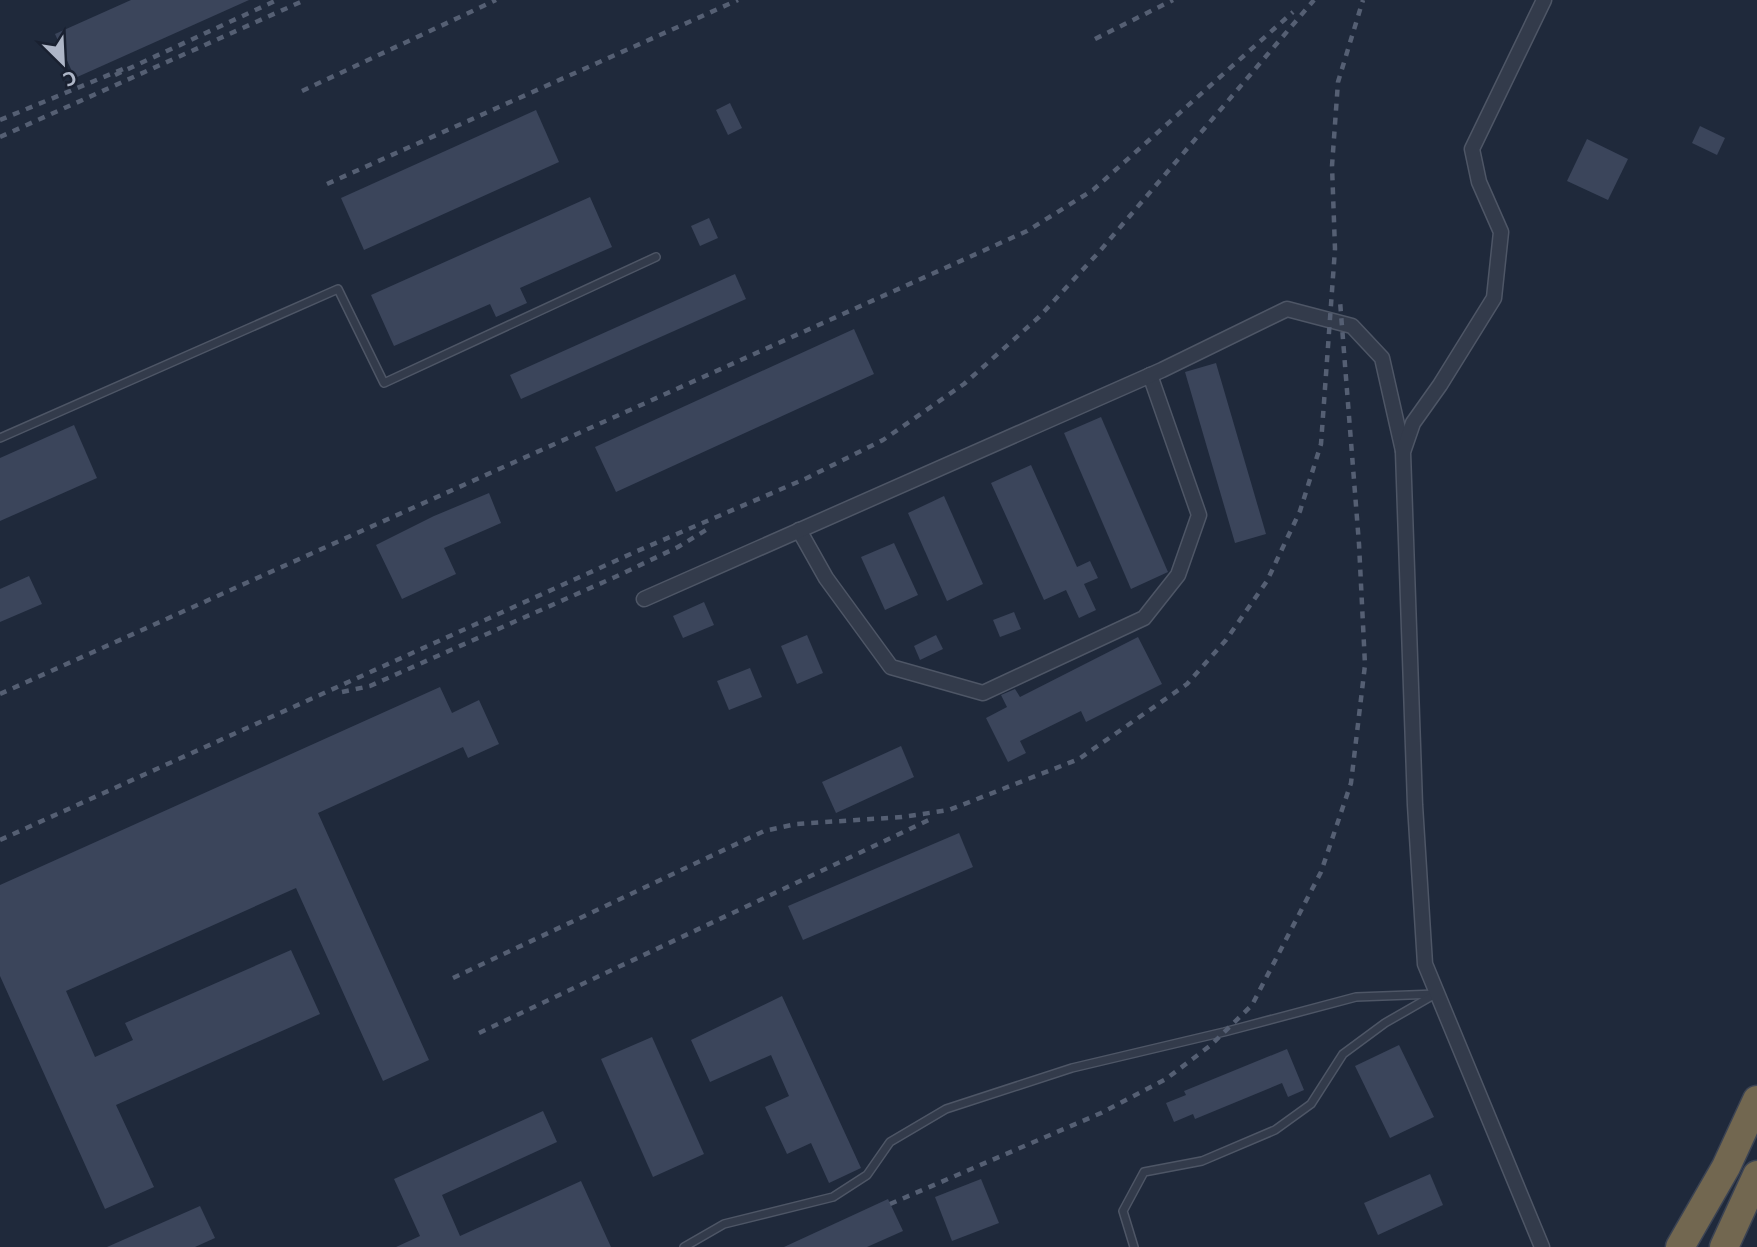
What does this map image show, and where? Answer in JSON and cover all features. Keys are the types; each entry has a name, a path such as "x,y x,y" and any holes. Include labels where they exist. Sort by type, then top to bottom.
{"highway":[{"path":"1680,1247 1726,1167 1757,1100"},
{"path":"1724,1247 1757,1175"}],"street":[{"path":"1403,452 1413,423 1440,386 1494,298 1501,232 1479,182 1472,149 1544,0"},
{"path":"644,599 1150,375 1287,309 1352,327 1382,358 1403,452 1415,805 1425,964 1542,1247"},
{"path":"799,530 826,578 891,667 984,694 1144,618 1178,575 1199,515 1150,375"}],"lane":[{"path":"0,438 338,289 384,383 656,257"},
{"path":"684,1247 724,1224 833,1196 867,1175 890,1142 946,1109 1072,1068 1356,997 1436,994"},
{"path":"1134,1247 1123,1211 1144,1171 1202,1161 1275,1130 1311,1104 1343,1054 1385,1023 1436,994"}],"building":[{"path":"131,0 249,0 75,78 55,34"},
{"path":"730,103 742,128 728,135 716,110"},
{"path":"536,110 559,162 364,250 341,198"},
{"path":"1700,126 1725,138 1717,155 1692,143"},
{"path":"1587,139 1628,159 1608,200 1567,181"},
{"path":"590,197 612,247 520,288 527,303 496,317 490,304 394,346 371,295"},
{"path":"709,218 718,238 700,246 691,226"},
{"path":"735,274 746,299 521,399 510,375"},
{"path":"854,329 874,374 616,492 595,447"},
{"path":"1216,363 1266,534 1235,543 1185,372"},
{"path":"1101,417 1168,572 1131,589 1064,433"},
{"path":"74,425 97,478 0,521 0,458"},
{"path":"1031,465 1077,567 1090,561 1098,578 1084,584 1096,610 1079,618 1066,590 1044,600 991,483"},
{"path":"489,493 501,523 444,548 456,574 402,599 376,545"},
{"path":"944,496 983,584 947,601 908,513"},
{"path":"894,543 918,595 885,610 861,557"},
{"path":"29,576 42,604 0,622 0,589"},
{"path":"704,602 714,625 683,638 673,616"},
{"path":"1014,612 1021,629 1000,637 993,620"},
{"path":"807,635 823,673 797,684 781,646"},
{"path":"936,635 943,649 920,660 914,646"},
{"path":"1138,637 1162,684 1086,722 1081,711 1020,741 1026,753 1008,762 986,718 1007,707 1001,695 1015,689 1020,697"},
{"path":"750,668 762,697 729,710 717,681"},
{"path":"440,687 452,713 479,700 499,744 468,758 463,747 318,813 429,1060 383,1081 296,888 66,991 95,1057 133,1040 125,1023 291,950 320,1014 116,1105 154,1187 105,1209 0,976 0,885"},
{"path":"901,746 914,777 836,813 822,782"},
{"path":"959,833 973,867 803,940 788,906"},
{"path":"782,996 861,1168 829,1183 811,1143 787,1154 765,1107 789,1096 771,1055 710,1082 691,1040"},
{"path":"652,1037 704,1154 653,1177 601,1059"},
{"path":"1399,1045 1434,1117 1390,1138 1355,1066"},
{"path":"1287,1049 1304,1090 1288,1097 1282,1083 1195,1119 1193,1114 1174,1122 1166,1103 1186,1095 1184,1091"},
{"path":"543,1111 557,1142 442,1195 460,1236 581,1181 611,1247 396,1247 420,1236 394,1179"},
{"path":"1430,1174 1443,1205 1378,1235 1364,1203"},
{"path":"981,1179 999,1223 952,1241 935,1197"},
{"path":"888,1199 903,1231 867,1247 784,1247"},
{"path":"200,1206 215,1238 195,1247 107,1247"}],"railway":[{"path":"115,75 277,0"},
{"path":"0,137 305,0"},
{"path":"302,91 496,0"},
{"path":"327,184 738,0"},
{"path":"1095,39 1173,0"},
{"path":"0,840 635,552 807,478 883,440 964,384 1039,317 1099,252 1314,0"},
{"path":"453,978 764,831 796,824 902,817 949,810 1079,759 1187,684 1226,640 1267,581 1300,511 1321,444 1335,249 1332,166 1338,82 1363,0"},
{"path":"0,694 1027,231 1093,190 1293,12"},
{"path":"0,120 123,69"},
{"path":"890,1204 1101,1113 1166,1079 1211,1045 1252,1005 1321,872 1351,783 1365,665 1359,544 1340,301"},
{"path":"342,692 370,686 615,577 678,547 706,530"},
{"path":"479,1033 933,818"}]}
